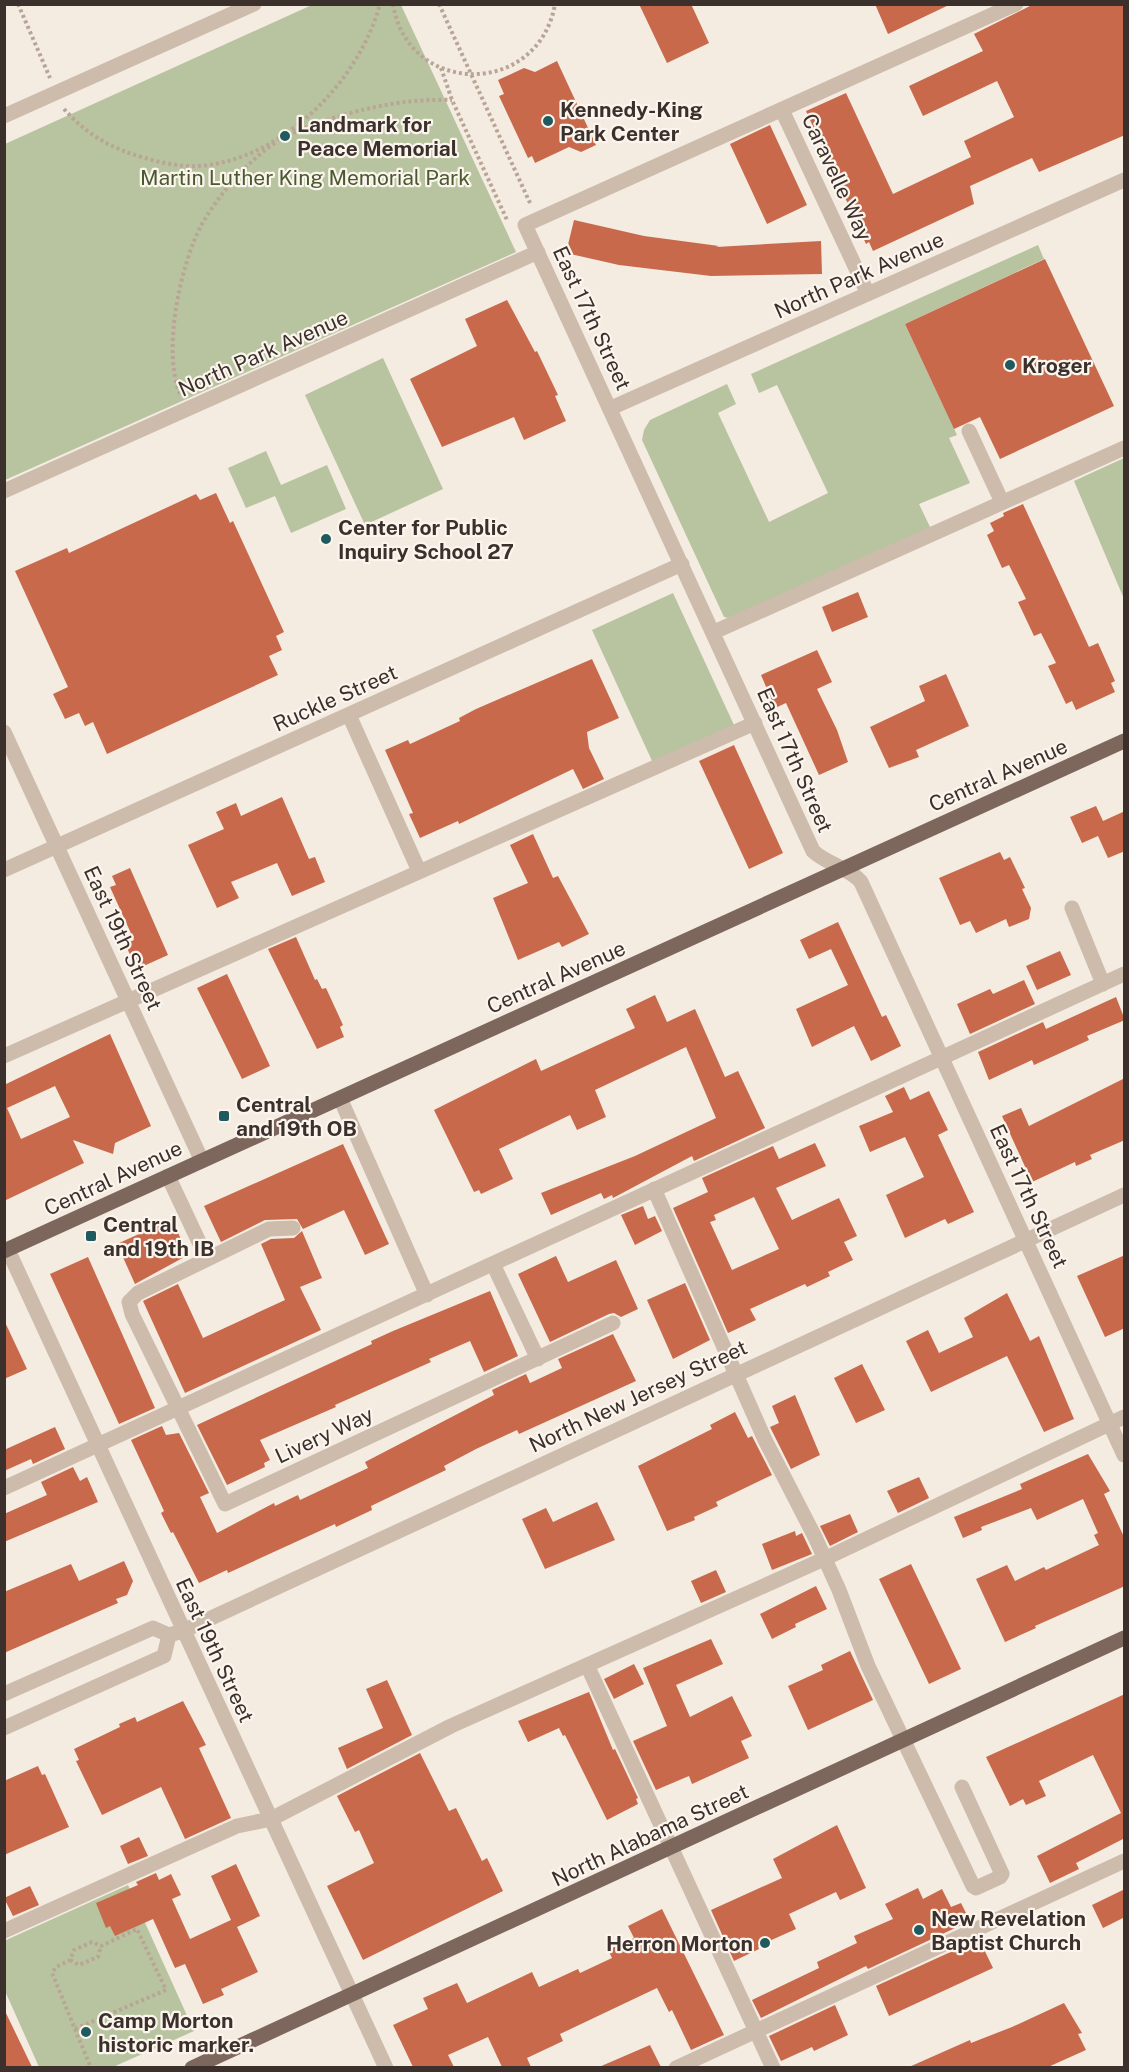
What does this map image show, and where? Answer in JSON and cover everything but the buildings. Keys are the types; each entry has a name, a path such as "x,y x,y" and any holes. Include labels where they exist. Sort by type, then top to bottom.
{"main road":[{"name":"Central Avenue","path":"6,1251 1125,741"},
{"name":"North Alabama Street","path":"192,2067 1125,1638"}],"street":[{"path":"4,117 254,4"},
{"path":"525,225 1016,4"},
{"name":"Caravelle Way","path":"782,110 868,294"},
{"name":"North Park Avenue","path":"611,408 1125,180"},
{"name":"East 17th Street","path":"525,225 813,851 861,882 1026,1240 1117,1420 1125,1455"},
{"name":"North Park Avenue","path":"4,491 538,252"},
{"path":"969,431 1002,502"},
{"path":"714,632 1125,448"},
{"name":"Ruckle Street","path":"4,870 682,564"},
{"path":"350,715 419,871"},
{"path":"4,1056 128,999 755,723"},
{"name":"East 19th Street","path":"4,732 202,1161"},
{"path":"1072,908 1103,984"},
{"path":"4,1488 1125,974"},
{"path":"340,1098 427,1295"},
{"path":"168,1176 207,1259"},
{"path":"654,1189 765,1440 824,1558 868,1666 976,1888 1002,1874 962,1787"},
{"name":"North New Jersey Street","path":"4,1694 153,1628 176,1633 1125,1195"},
{"path":"180,1407 132,1314 129,1302 138,1293 269,1229 293,1228"},
{"name":"East 19th Street","path":"6,1251 97,1444 176,1633 271,1819 386,2067"},
{"path":"493,1264 538,1359"},
{"name":"Livery Way","path":"180,1407 225,1504 613,1323"},
{"path":"4,1930 237,1826 271,1819 452,1726 824,1558 1117,1420"},
{"path":"4,1728 164,1656 176,1633"},
{"path":"587,1665 773,2067"},
{"path":"676,2067 1125,1862"}],"path":[{"path":"18,4 63,108 79,126 98,140 134,155 166,164 199,166 223,161 285,136 372,107 425,99 452,100"},
{"path":"187,410 174,380 173,333 185,270 202,225 231,184 262,151 310,117 346,74 366,42 380,4"},
{"path":"393,4 402,34 414,50 441,68 471,75 503,70 530,53 544,37 553,18 555,4"},
{"path":"439,4 533,209 525,225 507,220 452,100 441,68"},
{"path":"75,2029 166,1990 137,1929 101,1946 92,1942 74,1950 70,1960 56,1967 52,1973 90,2067"},
{"path":"70,1960 79,1965 98,1957 101,1946"}],"green space":[{"name":"Martin Luther King Memorial Park","path":"314,4 401,5 516,252 5,480 5,144"},
{"path":"1038,245 1044,259 905,324 957,435 949,438 970,483 919,504 931,529 733,619 724,617 642,440 644,430 650,420 727,384 736,404 718,413 769,522 828,493 777,385 759,393 751,374"},
{"path":"383,358 443,489 365,525 305,395"},
{"path":"266,451 281,485 327,465 346,509 291,533 275,496 246,508 228,468"},
{"path":"1124,458 1124,599 1074,481"},
{"path":"673,593 734,725 653,763 592,630"},
{"path":"128,1885 194,2031 113,2067 39,2067 5,1991 4,1941"}],"place":[{"name":"Kennedy-King Park Center","path":"548,121"},
{"name":"Landmark for Peace Memorial","path":"285,136"},
{"name":"Kroger","path":"1010,365"},
{"name":"Center for Public Inquiry School 27","path":"326,539"},
{"name":"Central and 19th OB","path":"224,1116"},
{"name":"Central and 19th IB","path":"91,1236"},
{"name":"New Revelation Baptist Church","path":"919,1930"},
{"name":"Herron Morton","path":"765,1943"},
{"name":"Camp Morton historic marker.","path":"86,2032"}]}
